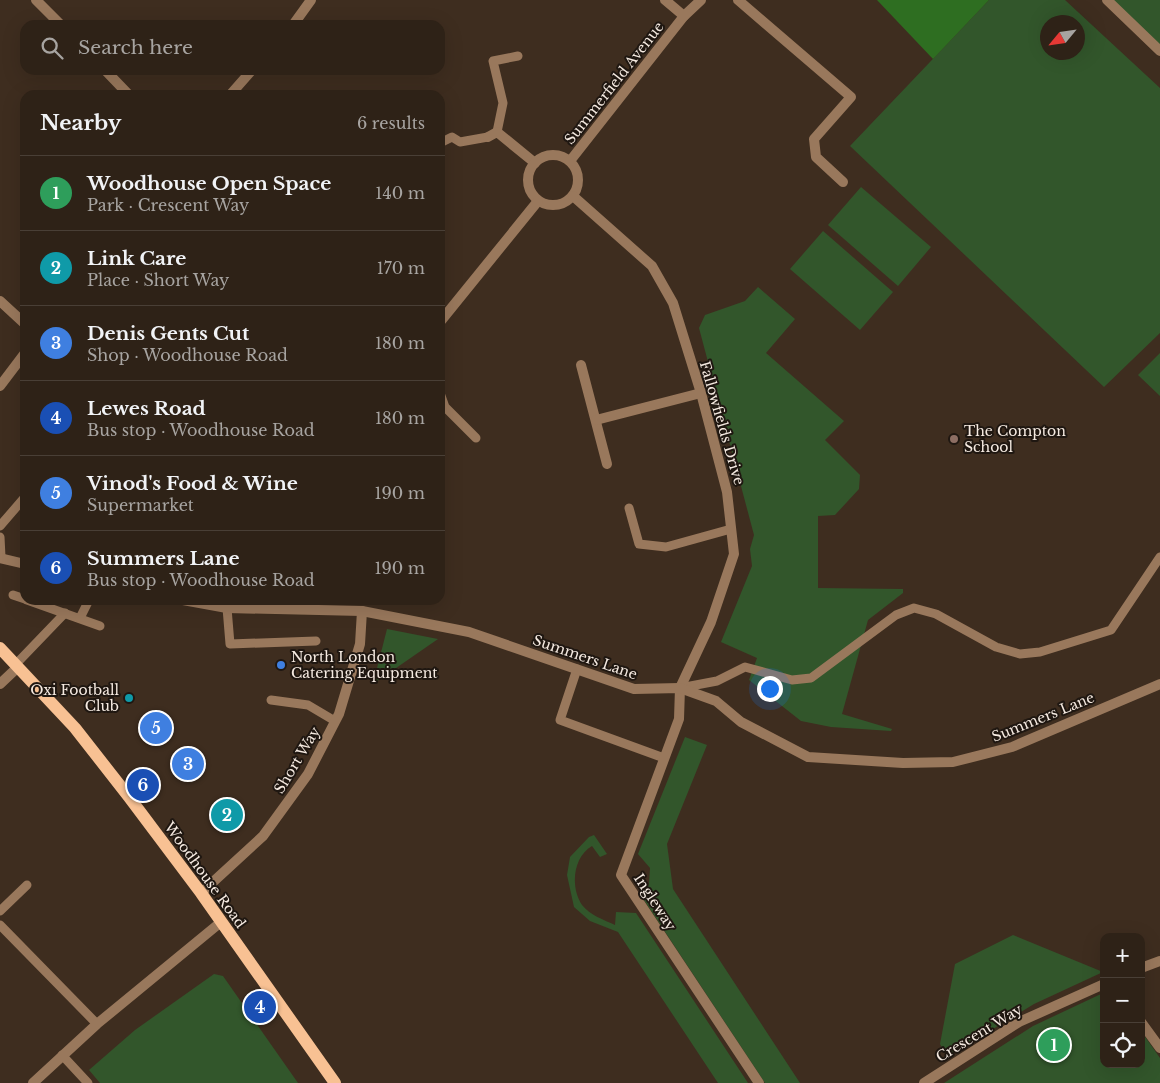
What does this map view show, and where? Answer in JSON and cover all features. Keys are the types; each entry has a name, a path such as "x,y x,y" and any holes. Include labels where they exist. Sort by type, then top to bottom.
{"main road":[{"name":"Woodhouse Road","path":"0,648 75,728 129,797 221,922 335,1083"}],"street":[{"path":"36,0 55,20"},
{"path":"297,20 311,0"},
{"path":"665,0 684,16"},
{"name":"Summerfield Avenue","path":"570,161 684,16 701,0"},
{"path":"738,0 851,97 814,139 816,157 844,182"},
{"path":"1107,0 1160,51"},
{"path":"110,75 124,90"},
{"path":"234,90 248,75"},
{"path":"492,134 535,163 529,173 528,185 538,200 544,204 557,205 563,204 574,196"},
{"name":"Summerfield Avenue","path":"535,163 540,158 552,155 559,155 570,161 578,174 577,189 574,196"},
{"name":"Fallowfields Drive","path":"574,196 652,266 673,303 728,492 734,554 711,622 680,688"},
{"path":"445,316 538,200"},
{"path":"0,301 20,319"},
{"path":"0,386 20,360"},
{"path":"581,365 607,464"},
{"path":"596,420 700,393"},
{"path":"1,558 20,563"},
{"name":"Summers Lane","path":"210,605 227,608 256,605"},
{"name":"Summers Lane","path":"279,605 362,611 469,632 634,689 680,688 716,701 741,722 808,757 903,763 953,762 1012,747 1160,684"},
{"name":"Short Way","path":"200,893 263,836 308,774 335,721 360,644 362,611"},
{"path":"0,684 17,665"},
{"name":"Ingleway","path":"680,688 679,719 621,875 758,1083"},
{"path":"33,1083 97,1024 221,922"},
{"path":"1145,967 1160,961"},
{"name":"Crescent Way","path":"924,1083 1019,1022 1100,986"},
{"path":"1142,1023 1160,1048"}],"lane":[{"path":"445,141 452,138 460,142 492,134 503,103 493,61 518,56"},
{"path":"445,407 476,438"},
{"path":"0,526 20,503"},
{"path":"630,508 639,544 666,547 731,528"},
{"path":"0,537 1,558"},
{"path":"680,688 717,681 745,668 792,680 811,678 896,615 914,608 936,614 996,647 1020,654 1040,652 1111,630 1160,557"},
{"path":"13,595 20,597"},
{"path":"42,605 100,626"},
{"path":"80,618 86,605"},
{"path":"227,608 230,644 316,640"},
{"path":"17,665 65,613"},
{"path":"577,669 560,720 664,758"},
{"path":"271,700 308,706 335,721"},
{"path":"0,912 27,885"},
{"path":"0,925 97,1024"},
{"path":"62,1055 88,1083"}],"green space":[{"path":"877,0 989,0 933,59"},
{"path":"989,0 1065,0 1081,15 1040,15 1040,60 1085,60 1085,19 1160,88 1160,333 1104,387 850,146"},
{"path":"1108,0 1160,0 1160,50"},
{"path":"861,187 931,247 898,286 828,225"},
{"path":"823,231 893,292 860,330 790,269"},
{"path":"758,287 795,319 766,353 844,421 825,440 860,475 859,489 835,515 818,516 818,588 903,589 903,593 868,620 842,714 892,729 891,731 831,727 801,721 749,680 757,658 721,642 752,566 750,549 754,535 699,328 705,315 745,301"},
{"path":"1160,353 1160,396 1138,375"},
{"path":"387,629 438,639 373,684"},
{"path":"685,737 707,745 667,844 673,889 800,1083 765,1083 644,900 649,883 650,868 638,854"},
{"path":"594,835 607,854 600,857 592,846 581,857 577,865 575,873 576,890 582,905 593,914 615,925 616,912 636,913 748,1083 718,1083 618,932 590,921 574,907 567,875 570,857 589,837"},
{"path":"1013,935 1100,971 1100,973 1034,1004 947,1057 940,1044 955,964"},
{"path":"214,974 223,976 298,1083 100,1083 89,1070 135,1030"},
{"path":"1100,994 1100,1068 1145,1068 1145,1037 1160,1058 1160,1083 944,1083 1033,1026"}],"place":[{"name":"The Compton School","path":"954,439"},
{"name":"North London Catering Equipment","path":"281,665"},
{"name":"Oxi Football Club","path":"129,698"},
{"name":"Vinod's Food & Wine","path":"156,728"},
{"name":"Denis Gents Cut","path":"188,764"},
{"name":"Summers Lane","path":"143,785"},
{"name":"Link Care","path":"227,815"},
{"name":"Lewes Road","path":"260,1007"},
{"name":"Woodhouse Open Space","path":"1054,1045"}]}
